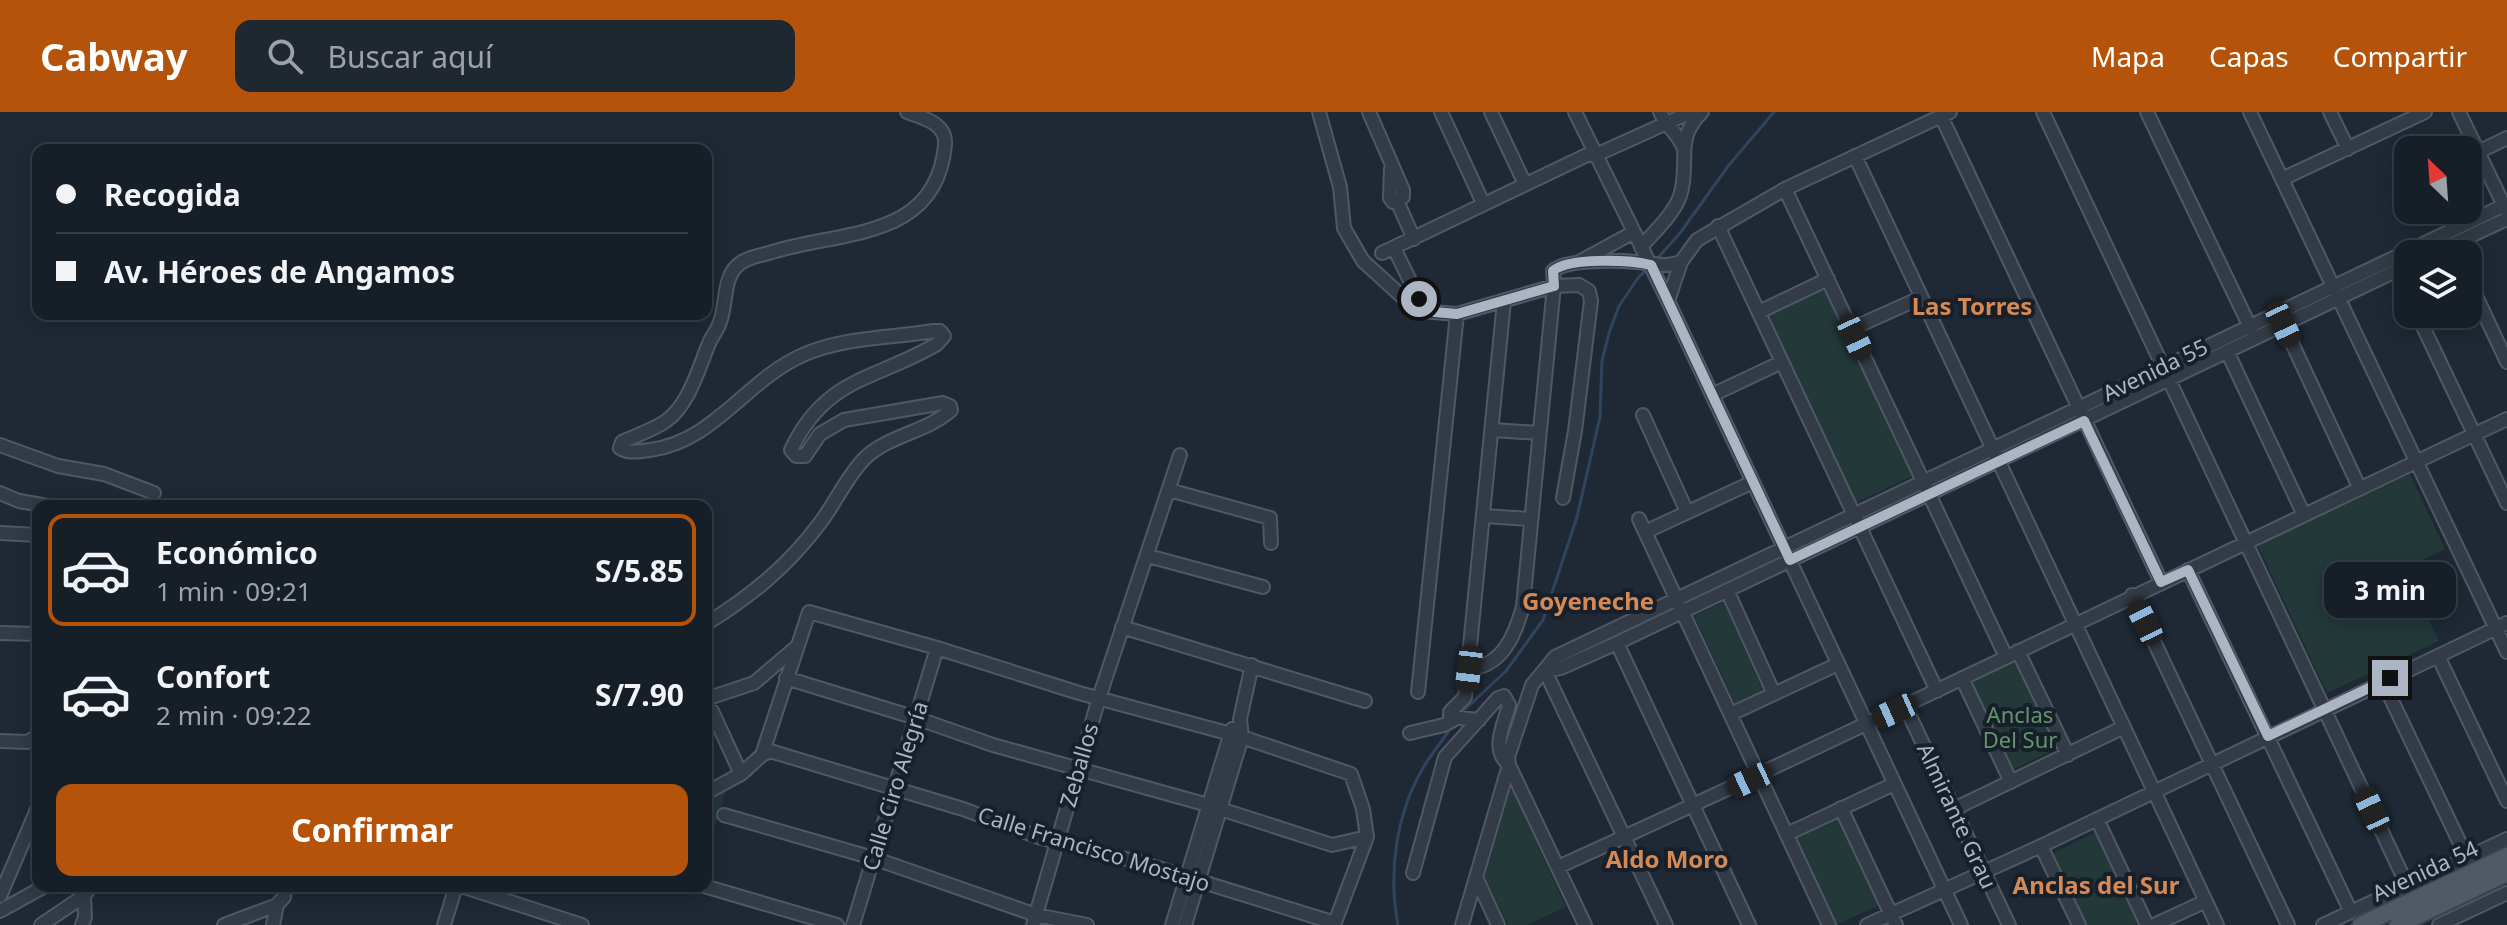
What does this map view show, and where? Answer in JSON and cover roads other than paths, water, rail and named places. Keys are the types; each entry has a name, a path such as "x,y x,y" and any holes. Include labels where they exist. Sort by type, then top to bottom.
{"main road":[{"name":"Avenida 54","path":"2356,918 2507,856"},
{"name":"Avenida 54","path":"2398,925 2507,873"}],"street":[{"path":"712,620 766,584 792,558 822,520 856,468 871,453 951,410 943,403 852,417 820,434 805,456 796,456 791,450 809,421 832,394 937,344 944,336 940,331 934,331 861,340 811,352 779,368 701,433 660,449 628,452 620,448 622,442 668,420 680,407 721,322 731,276 741,263 780,249 886,226 907,215 930,192 937,177 944,135 934,123 907,112"},
{"path":"1319,112 1340,187 1344,228 1353,247 1363,261 1421,311 1457,314 1554,286 1579,285 1591,295 1575,431 1563,498"},
{"path":"1369,112 1391,162 1391,201 1397,201 1414,239"},
{"path":"1441,112 1483,203"},
{"path":"1491,112 1525,184"},
{"path":"1575,112 1651,265 1961,925"},
{"path":"1435,312 1419,299 1388,251 1465,215 1483,203 1587,155 1596,155 1663,118 1691,112"},
{"path":"1641,247 1681,193 1687,130 1702,112"},
{"path":"2043,112 2407,885"},
{"path":"2147,112 2252,332"},
{"path":"2250,112 2417,463 2501,626 2507,652"},
{"path":"2330,112 2348,149"},
{"path":"2282,179 2348,149 2397,118 2425,112"},
{"path":"2459,112 2470,136"},
{"path":"1668,301 1681,262 1697,240 1785,189 1946,114 2077,408 2161,582"},
{"path":"1663,118 1677,132 1683,147"},
{"path":"2482,150 2507,138"},
{"path":"1855,156 2217,925"},
{"path":"2466,240 2506,211 2482,160"},
{"path":"1785,189 1926,488 2068,755"},
{"name":"Avenida 55","path":"1545,671 1555,657 1679,605 1786,554 1860,527 1993,448 2077,408 2166,372 2506,211"},
{"path":"1718,226 1937,691"},
{"path":"1575,263 1634,232"},
{"path":"1469,669 1484,668 1492,663 1517,626 1523,606 1553,271 1565,263 1637,262 1671,266 1681,262"},
{"name":"Avenida 55","path":"1545,671 1561,668 1617,643 1679,605 1727,590 1854,515 1999,461 2084,421 2166,372 2227,351 2252,332 2283,324 2336,291 2394,270"},
{"path":"1759,312 1828,279"},
{"path":"1851,329 1920,298"},
{"path":"1479,720 1455,719 1450,717 1450,712 1465,697 1469,669 1504,301"},
{"path":"2482,309 2507,362"},
{"path":"1418,692 1457,314"},
{"path":"2283,324 2360,489"},
{"path":"2424,328 2507,503"},
{"path":"2227,351 2304,515"},
{"path":"1712,395 1782,362"},
{"path":"1643,415 1687,512"},
{"path":"1558,867 1937,691 2132,595 2507,419"},
{"path":"1493,430 1539,433"},
{"path":"0,445 58,466 104,474 154,493"},
{"name":"Zeballos","path":"1035,920 1099,698 1180,455"},
{"path":"1645,532 1753,482"},
{"path":"1169,490 1270,518 1271,543"},
{"path":"0,493 32,503"},
{"path":"1484,516 1530,519"},
{"path":"1639,519 1829,925"},
{"path":"0,533 32,535"},
{"path":"1148,556 1263,587"},
{"path":"2188,570 2356,918"},
{"path":"1727,590 1774,694"},
{"path":"2132,595 2288,925"},
{"path":"712,790 741,774 762,755 794,649 809,612 1236,735 1351,774 1363,809 1367,837 1335,924"},
{"path":"1867,925 1894,920 1945,890 2501,626"},
{"path":"1122,627 1365,701"},
{"path":"0,633 32,634"},
{"path":"1617,643 1749,925"},
{"name":"Calle Ciro Alegría","path":"853,925 937,648"},
{"path":"712,697 754,683 794,649"},
{"path":"2438,656 2507,801"},
{"path":"1731,714 1838,664"},
{"path":"1185,925 1193,878 1236,735 1252,665"},
{"path":"1585,925 1509,765 1508,757 1532,685 1545,671 1666,925"},
{"path":"786,678 1077,771 1214,807 1332,845 1367,837"},
{"path":"1962,678 2011,782"},
{"path":"2383,682 2467,858"},
{"path":"1413,873 1445,757 1498,698 1504,696 1509,705 1498,747 1503,760 1509,765"},
{"name":"Almirante Grau","path":"1905,706 2009,925"},
{"path":"712,711 741,774"},
{"path":"1410,733 1444,725 1455,719"},
{"path":"1954,809 2124,727"},
{"path":"0,741 27,742 32,739"},
{"name":"Calle Francisco Mostajo","path":"762,755 770,751 1057,843 1193,878 1335,924"},
{"path":"1462,925 1509,765"},
{"path":"1787,834 1894,784"},
{"path":"1841,808 1894,920"},
{"path":"724,815 873,858 1035,920 1087,925"},
{"path":"2097,819 2147,925"},
{"path":"0,896 32,821"},
{"path":"2323,925 2356,918 2407,885 2507,839"},
{"path":"2041,846 2079,925"},
{"path":"1476,877 1498,925"},
{"path":"1172,925 1193,878"},
{"path":"712,888 837,925"},
{"path":"0,911 34,892"},
{"path":"41,925 86,892"},
{"path":"82,925 87,892"},
{"path":"224,925 277,905 284,892"},
{"path":"444,925 456,892"},
{"path":"477,892 582,925"},
{"path":"2439,925 2507,893"},
{"path":"2154,925 2206,901"},
{"path":"273,925 277,905"}],"waterway":[{"path":"1657,259 1774,112"},
{"path":"1460,714 1506,671 1543,620 1577,517 1600,417 1602,361 1609,333 1619,306 1649,267"},
{"path":"1398,925 1394,865 1406,805 1423,768 1451,727"}],"district":[{"name":"Las Torres","path":"1972,307"},
{"name":"Goyeneche","path":"1588,602"},
{"name":"Aldo Moro","path":"1667,860"},
{"name":"Anclas del Sur","path":"2096,886"}],"park label":[{"name":"Anclas Del Sur","path":"2020,728"}]}
